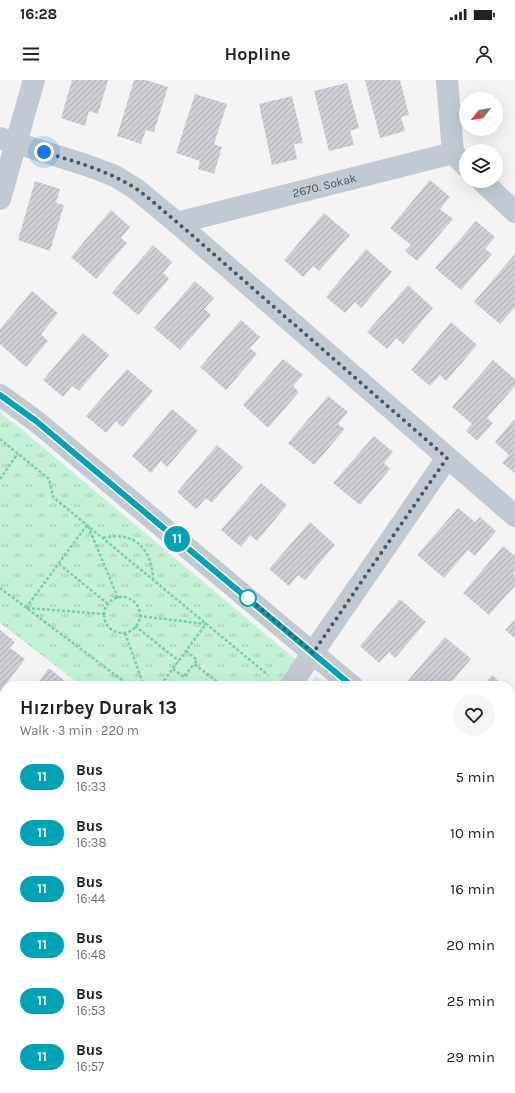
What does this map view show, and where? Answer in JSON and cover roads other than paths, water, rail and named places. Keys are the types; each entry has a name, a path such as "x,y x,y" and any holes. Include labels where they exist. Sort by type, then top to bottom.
{"street":[{"path":"0,199 8,140 34,80"},
{"path":"447,80 459,160"},
{"path":"8,140 115,176 136,189 178,223 515,516"},
{"name":"2670. Sokak","path":"178,223 459,160"},
{"path":"489,188 515,212"},
{"path":"0,395 36,421 346,681"},
{"path":"282,681 313,653 447,458"}]}
